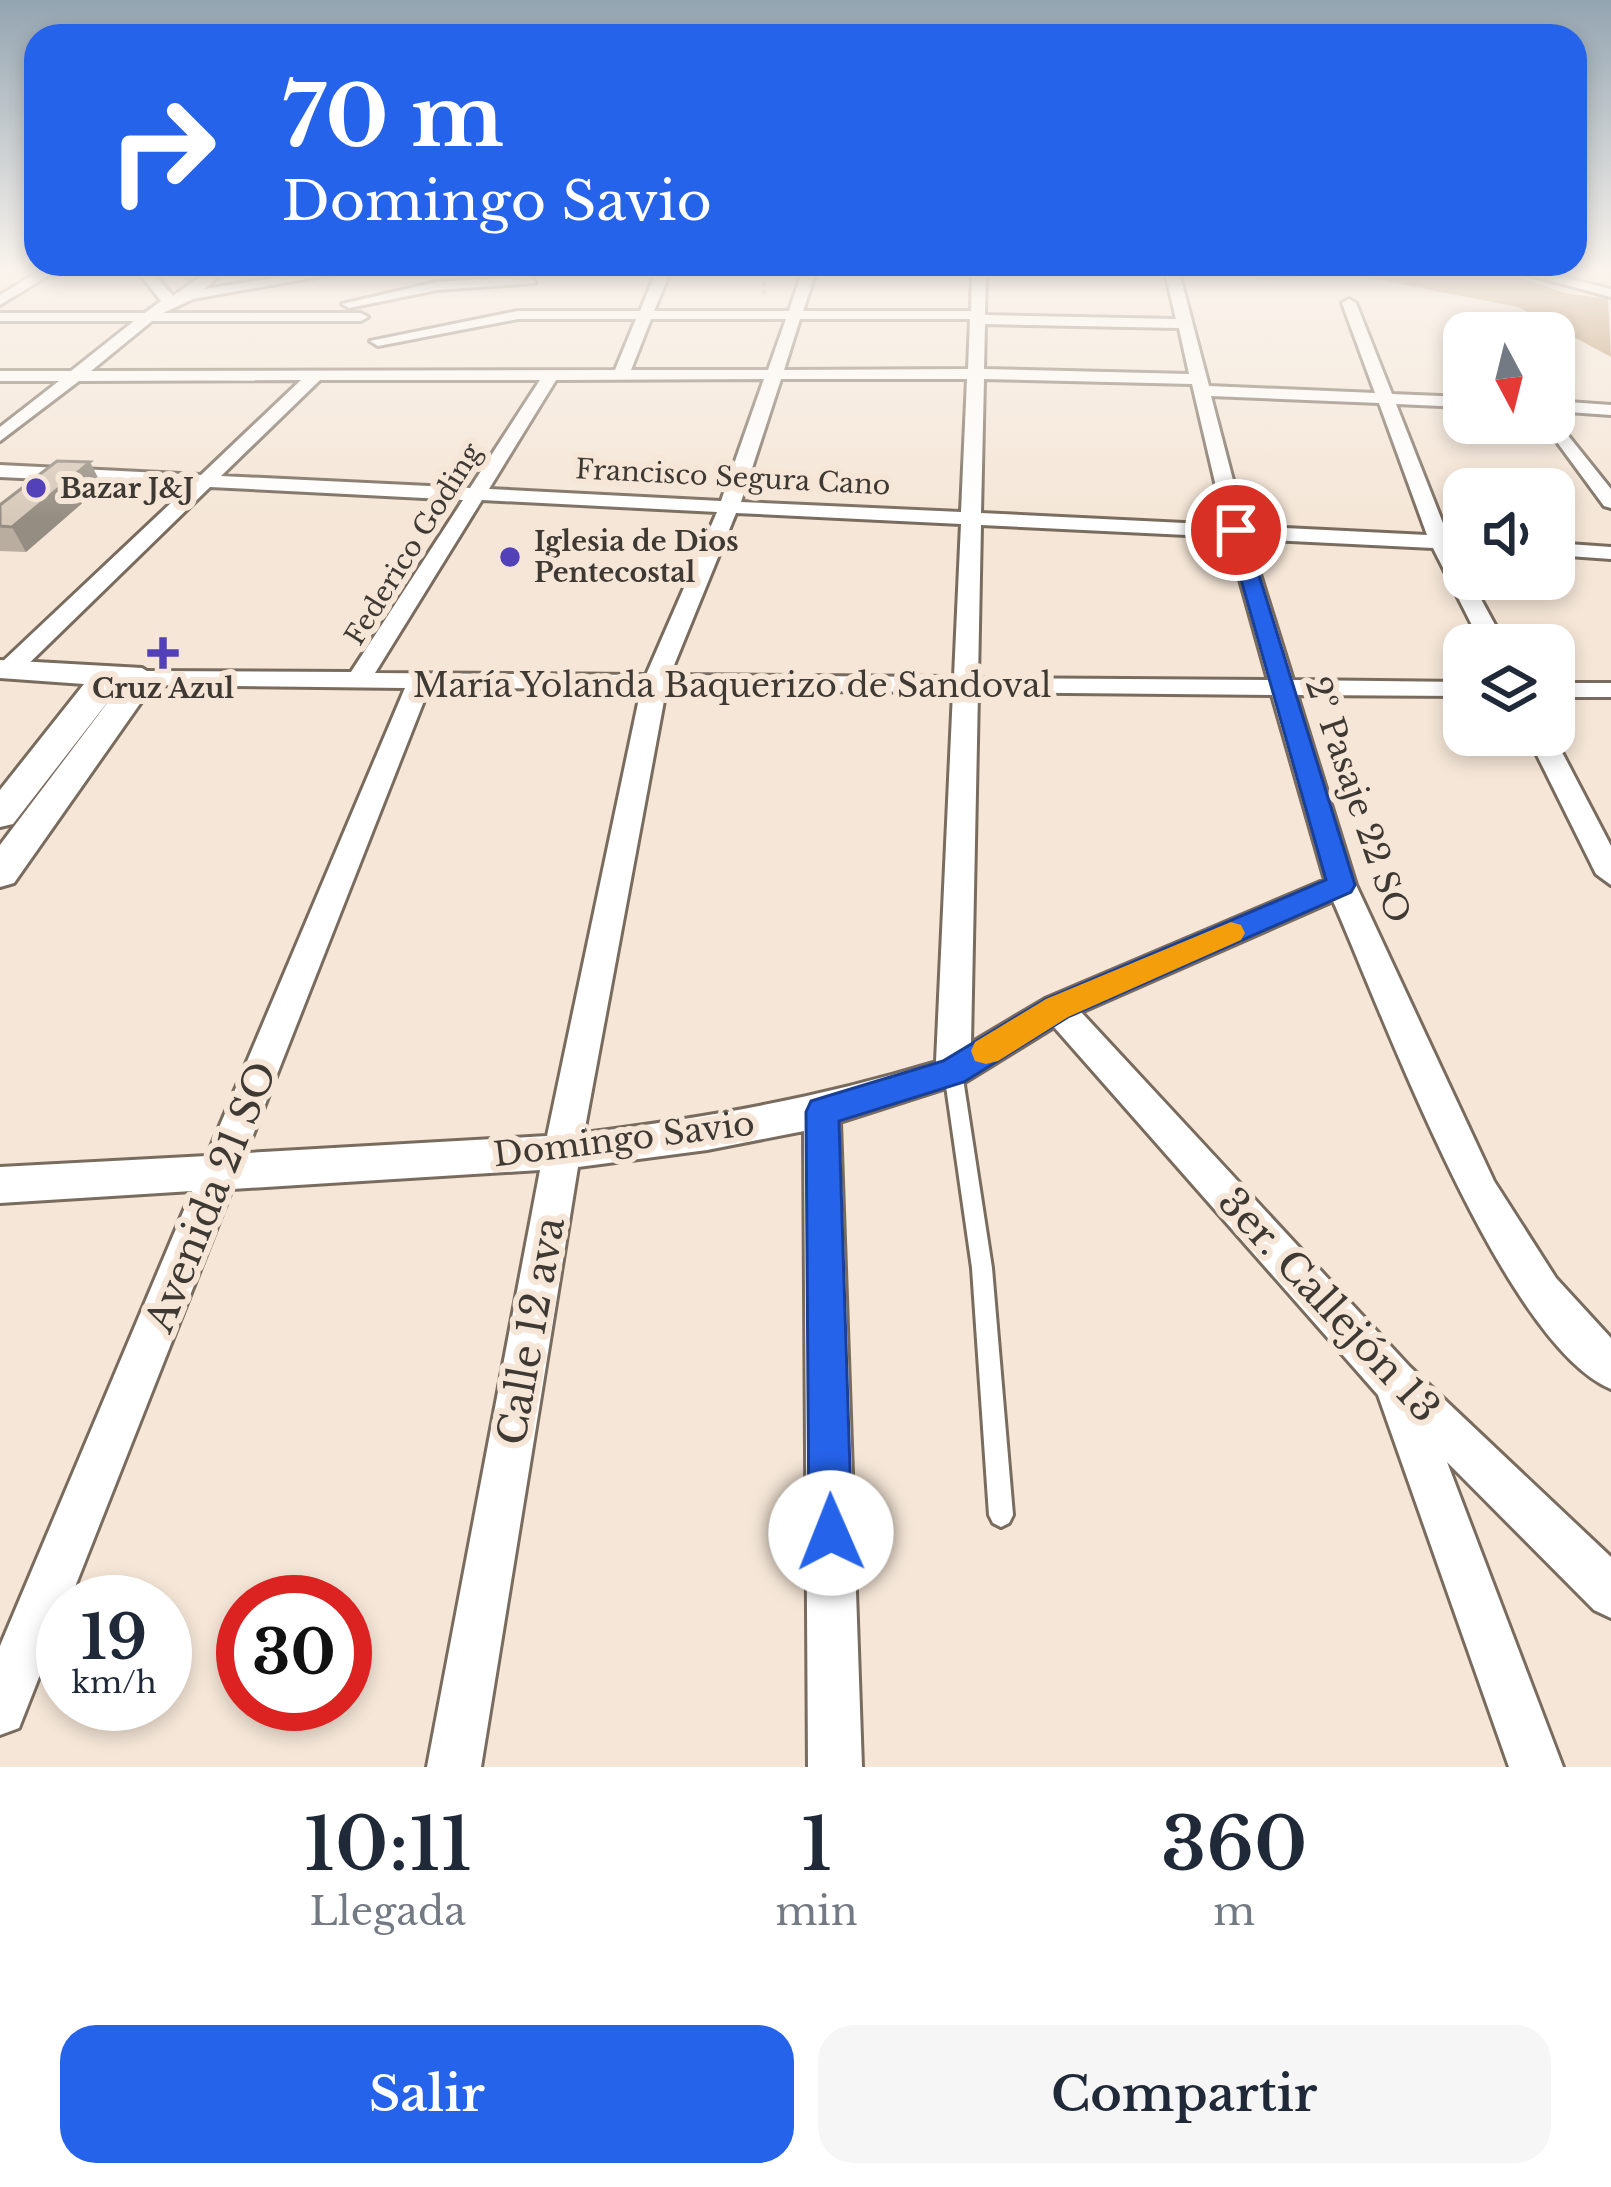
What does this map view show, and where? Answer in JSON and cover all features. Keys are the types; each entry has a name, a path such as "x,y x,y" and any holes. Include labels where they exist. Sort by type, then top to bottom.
{"street":[{"path":"0,436 103,354"},
{"path":"384,354 391,374"},
{"path":"621,374 629,354"},
{"name":"Calle 12 ava","path":"454,1767 562,1152 655,683 730,504 782,354"},
{"path":"953,1072 976,354"},
{"name":"2º Pasaje 22 SO","path":"1195,354 1236,530 1341,885 1480,1194 1541,1292 1577,1336 1611,1367"},
{"path":"1367,354 1440,542 1483,624"},
{"name":"Federico Goding","path":"357,682 551,374"},
{"path":"0,376 976,374 1443,401"},
{"path":"5,669 316,375"},
{"path":"1575,407 1611,410"},
{"path":"1568,444 1611,502"},
{"name":"Francisco Segura Cano","path":"0,472 1443,542"},
{"path":"1575,550 1611,553"},
{"name":"María Yolanda Baquerizo de Sandoval","path":"5,669 106,677 419,683 1443,689"},
{"path":"0,815 106,677"},
{"path":"0,873 142,678"},
{"name":"Avenida 21 SO","path":"0,1709 419,683"},
{"path":"1575,690 1611,690"},
{"path":"1551,756 1611,874"},
{"name":"Domingo Savio","path":"0,1185 562,1152 707,1134 823,1112 953,1072 1057,1008 1341,885"},
{"name":"3er. Callejón 13","path":"1057,1008 1395,1382 1534,1512 1611,1593"},
{"path":"823,1112 836,1767"},
{"path":"1395,1382 1535,1767"}],"lane":[{"path":"953,1072 982,1268 1001,1515"}],"building":[{"path":"57,461 90,462 12,527 0,526 0,505"}],"slow traffic":[{"path":"986,1051 1057,1008 1231,933"}],"place":[{"name":"Bazar J&J","path":"36,488"},
{"name":"Iglesia de Dios Pentecostal","path":"510,557"},
{"name":"Cruz Azul","path":"163,653"}],"route":[{"path":"831,1533 823,1112 953,1072 1057,1008 1341,885 1236,530"}]}
